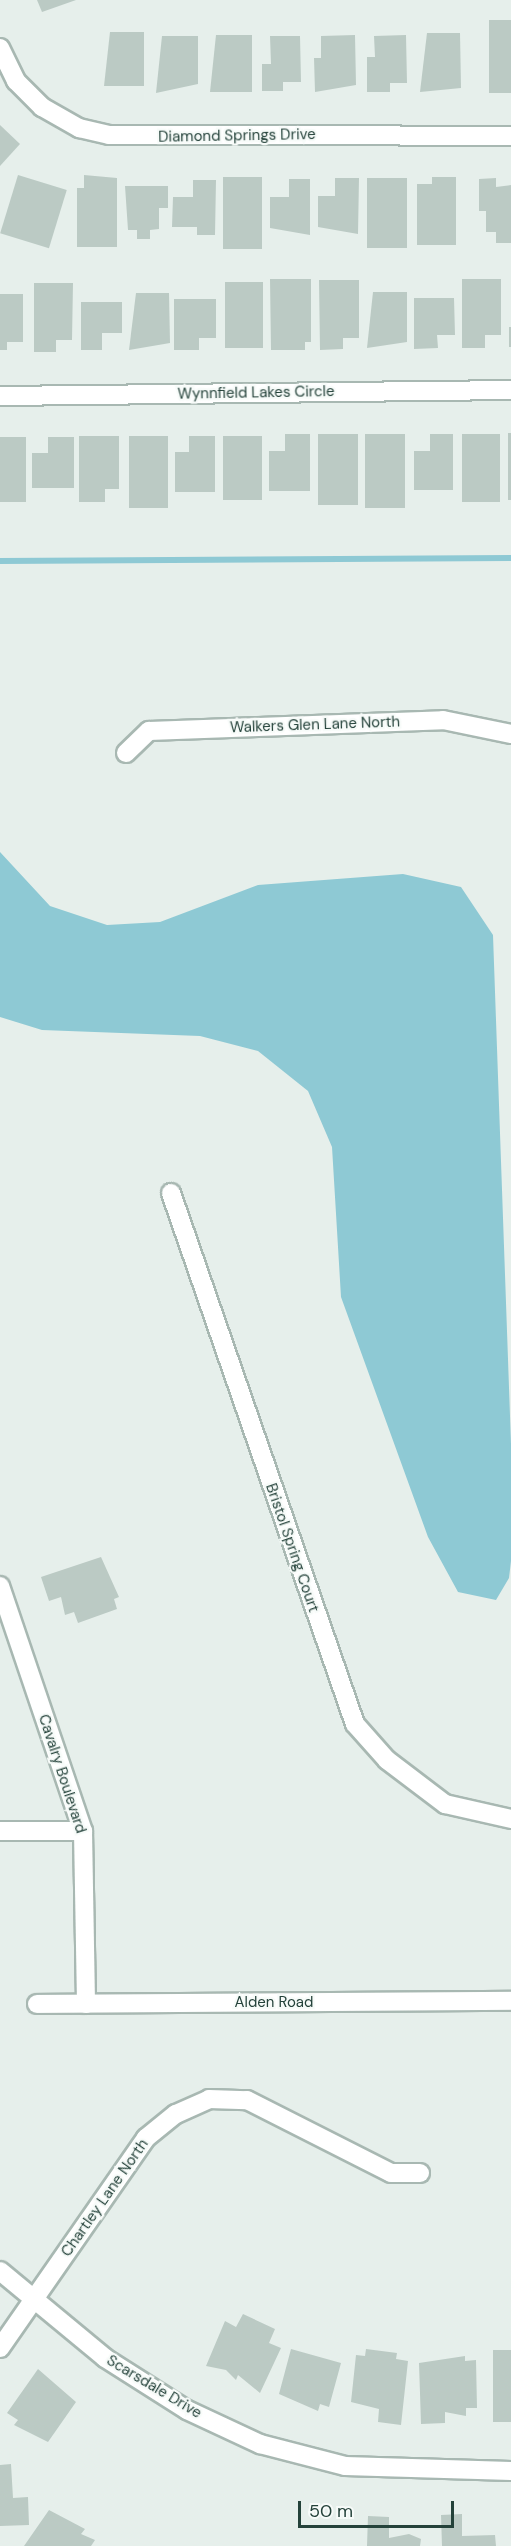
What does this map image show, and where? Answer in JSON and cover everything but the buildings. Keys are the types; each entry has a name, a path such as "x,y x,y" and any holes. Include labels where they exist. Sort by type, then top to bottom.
{"street":[{"name":"Diamond Springs Drive","path":"0,48 16,81 42,107 79,128 109,135 511,136"},
{"name":"Wynnfield Lakes Circle","path":"0,396 511,390"},
{"name":"Walkers Glen Lane North","path":"126,753 149,731 443,720 511,734"},
{"name":"Bristol Spring Court","path":"171,1193 355,1724 387,1760 445,1804 511,1819"},
{"name":"Cavalry Boulevard","path":"0,1586 83,1831 86,2004"},
{"path":"0,1831 83,1831"},
{"name":"Alden Road","path":"37,2004 511,2001"},
{"name":"Chartley Lane North","path":"0,2348 146,2138 176,2114 209,2099 248,2100 391,2173 420,2173"},
{"name":"Scarsdale Drive","path":"0,2271 105,2358 187,2410 260,2444 345,2466 511,2471"}],"water":[{"path":"0,852 50,906 107,925 160,922 258,885 403,874 461,887 493,935 511,1444 511,1561 509,1578 496,1600 458,1592 428,1537 341,1297 332,1147 308,1091 258,1051 200,1036 42,1030 0,1017"}],"waterway":[{"path":"0,561 511,558"}]}
